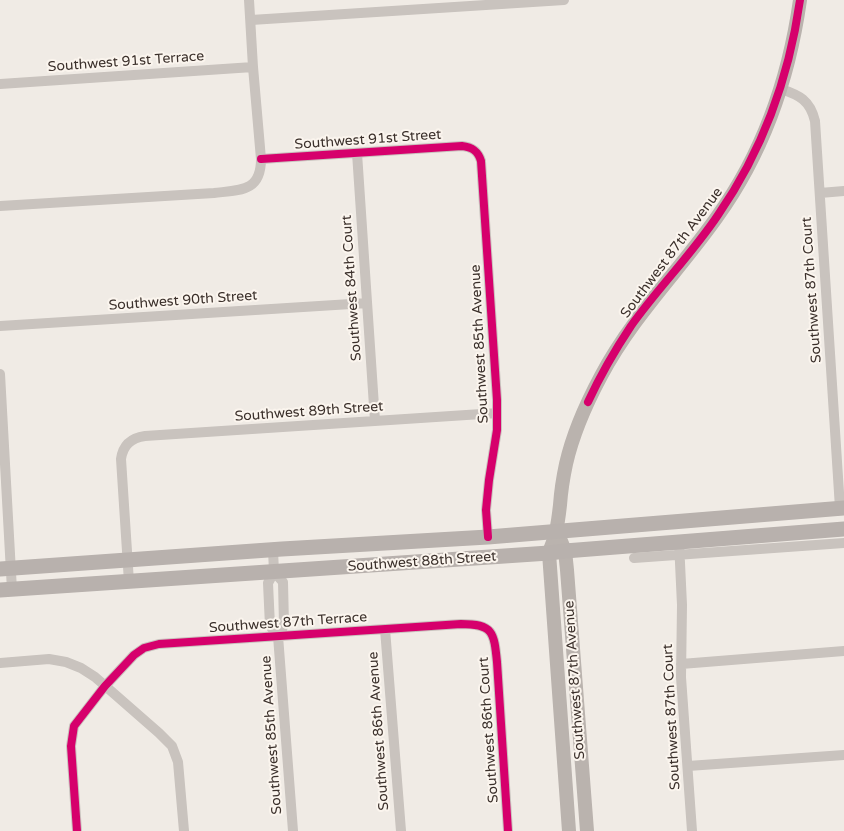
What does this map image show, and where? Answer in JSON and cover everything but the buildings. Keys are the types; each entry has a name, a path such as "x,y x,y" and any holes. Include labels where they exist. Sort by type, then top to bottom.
{"main road":[{"name":"Southwest 87th Avenue","path":"569,831 549,553 557,531 562,485 569,454 578,426 593,391 611,359 632,326 711,226 734,192 762,138 781,89 794,38 800,0"},
{"name":"Southwest 88th Street","path":"6,568 488,536 842,508"},
{"name":"Southwest 88th Street","path":"6,590 549,553 565,550 680,548 844,529"},
{"name":"Southwest 87th Avenue","path":"557,531 565,550 587,831"}],"street":[{"path":"0,206 214,192 246,188 260,173 261,159 249,0"},
{"path":"251,20 564,0"},
{"name":"Southwest 91st Terrace","path":"0,84 253,67"},
{"name":"Southwest 87th Court","path":"781,89 801,97 808,105 815,121 842,508"},
{"name":"Southwest 91st Street","path":"261,159 462,146 476,151"},
{"name":"Southwest 85th Avenue","path":"476,151 481,161 497,414 496,438 486,510 488,536"},
{"name":"Southwest 84th Court","path":"358,153 375,421"},
{"path":"820,193 844,191"},
{"name":"Southwest 90th Street","path":"0,326 368,303"},
{"path":"0,374 6,590"},
{"name":"Southwest 89th Street","path":"128,560 121,459 126,445 134,439 145,436 497,414"},
{"name":"Southwest 88th Street","path":"634,558 680,548 844,543"},
{"name":"Southwest 87th Court","path":"680,548 682,605 680,664 692,831"},
{"name":"Southwest 85th Avenue","path":"273,550 274,572 268,583 270,626 278,636"},
{"path":"128,560 129,582"},
{"name":"Southwest 85th Avenue","path":"274,572 283,582 284,625 278,636 293,831"},
{"name":"Southwest 87th Terrace","path":"77,831 71,746 72,731 77,721 105,686 134,655 144,648 168,644 461,624 484,626 488,629"},
{"name":"Southwest 86th Avenue","path":"385,629 401,831"},
{"name":"Southwest 86th Court","path":"488,629 495,645 508,831"},
{"path":"680,664 844,651"},
{"path":"0,663 49,659 81,668 89,672 159,733 174,750 179,766 184,831"},
{"path":"688,766 844,755"}],"cycle path":[{"path":"588,402 608,363 631,326 708,229 748,165 761,139 781,85 789,57 800,0"},
{"path":"261,159 462,146 469,147 478,155 481,161 497,400 497,430 486,510 488,537"},
{"path":"77,831 71,746 74,726 105,686 134,655 144,648 159,644 461,624 472,624 486,628 495,643 508,831"}]}
